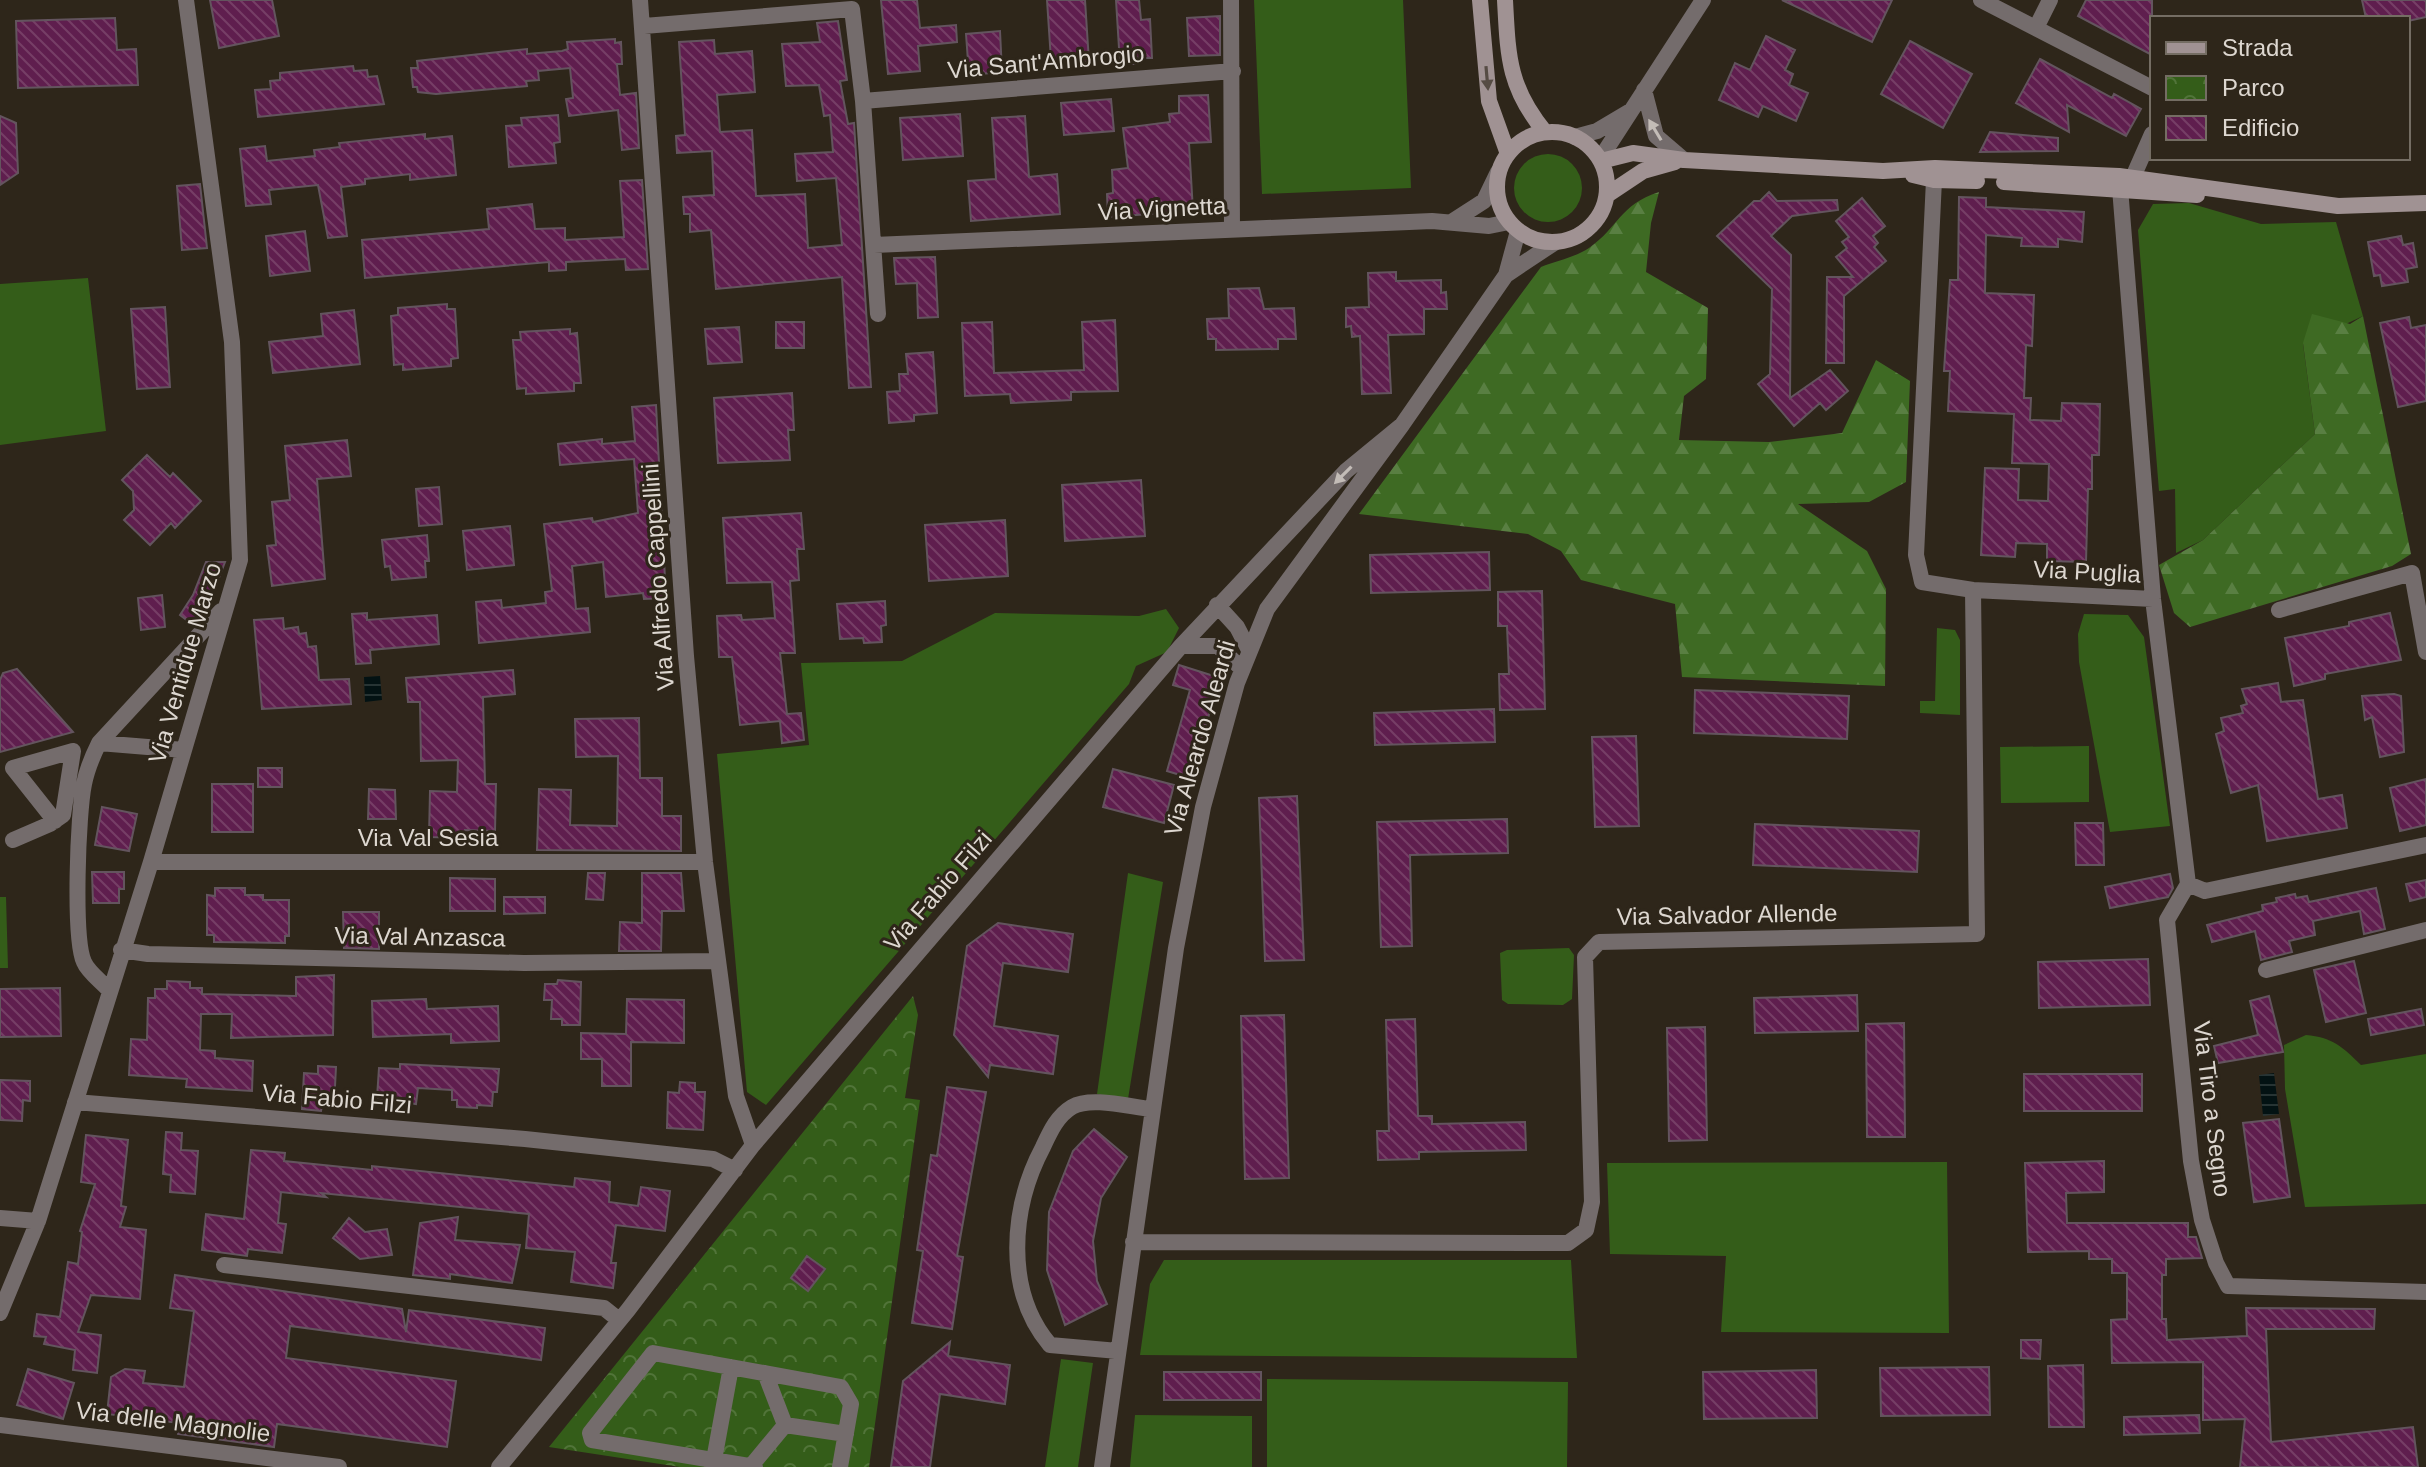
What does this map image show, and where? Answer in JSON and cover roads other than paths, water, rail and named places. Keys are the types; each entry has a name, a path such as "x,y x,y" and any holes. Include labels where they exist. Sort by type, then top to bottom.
{"street":[{"name":"Via Ventidue Marzo","path":"0,1313 38,1221 151,862 240,547 232,342 186,0"},
{"name":"Via Alfredo Cappellini","path":"640,0 686,656 705,862 736,1096 753,1145"},
{"path":"1231,0 1232,230"},
{"path":"1480,0 1489,101 1508,154"},
{"path":"1505,0 1509,68 1526,109 1545,132"},
{"path":"1600,160 1703,0"},
{"path":"1981,0 2150,87"},
{"path":"2036,28 2050,0"},
{"path":"644,26 851,5 863,101 878,314"},
{"name":"Via Sant'Ambrogio","path":"863,101 1233,71"},
{"path":"1644,90 1648,116 1656,136 1684,160"},
{"path":"1453,221 1484,201 1508,154 1527,137 1545,132 1575,137 1597,131 1630,111"},
{"path":"1508,268 1554,243 1585,232 1598,218 1607,195 1600,160 1575,137"},
{"path":"2126,183 2150,138"},
{"path":"1600,160 1633,153 1684,160 1896,171 1935,168 2126,183 2338,206 2426,203"},
{"path":"1607,195 1643,171 1684,160"},
{"path":"1896,171 1934,180 2126,183"},
{"path":"1498,172 1497,199 1513,226 1535,240 1554,243"},
{"name":"Via Puglia","path":"1934,180 1917,570 1922,582 1973,590 2153,599 2126,183"},
{"name":"Via Vignetta","path":"874,245 1453,221 1513,226"},
{"path":"1489,226 1503,242 1508,268"},
{"path":"1402,425 1508,268 1513,226"},
{"name":"Via Fabio Filzi","path":"499,1467 619,1320 753,1145 1181,646 1346,471 1402,425"},
{"name":"Via Aleardo Aleardi","path":"1102,1467 1151,1109 1191,864 1242,669 1267,609 1402,425"},
{"path":"2279,610 2412,573 2426,652"},
{"name":"Via Salvador Allende","path":"1133,1242 1568,1243 1586,1230 1592,1202 1585,957 1599,942 1977,934 1973,590"},
{"path":"2153,599 2188,884 2205,891 2426,845"},
{"path":"1217,605 1214,624 1218,646 1242,669"},
{"path":"1217,605 1237,627 1249,650"},
{"path":"109,990 84,962 77,890 83,787 99,743 225,607"},
{"path":"1181,646 1218,646"},
{"path":"99,743 184,750"},
{"path":"13,840 55,821 63,815 73,751 13,768 55,821"},
{"name":"Via Val Sesia","path":"151,862 705,862"},
{"name":"Via Tiro a Segno","path":"2188,884 2167,920 2168,935 2191,1161 2202,1220 2216,1263 2228,1286 2426,1292"},
{"path":"2266,970 2426,930"},
{"name":"Via Val Anzasca","path":"121,950 148,954 509,963 718,961"},
{"name":"Via Fabio Filzi","path":"75,1102 525,1139 713,1159 735,1170"},
{"path":"1118,1351 1050,1345 1036,1329 1019,1278 1019,1219 1026,1185 1040,1153 1055,1123 1070,1108 1083,1103 1151,1109"},
{"path":"0,1218 38,1221"},
{"path":"224,1265 604,1308 619,1320"},
{"path":"785,1425 753,1467 592,1440 590,1433 653,1353 841,1387 851,1404 840,1467"},
{"path":"714,1460 731,1367"},
{"path":"765,1373 785,1425"},
{"name":"Via delle Magnolie","path":"0,1425 339,1467"},
{"path":"785,1425 846,1434"}]}
